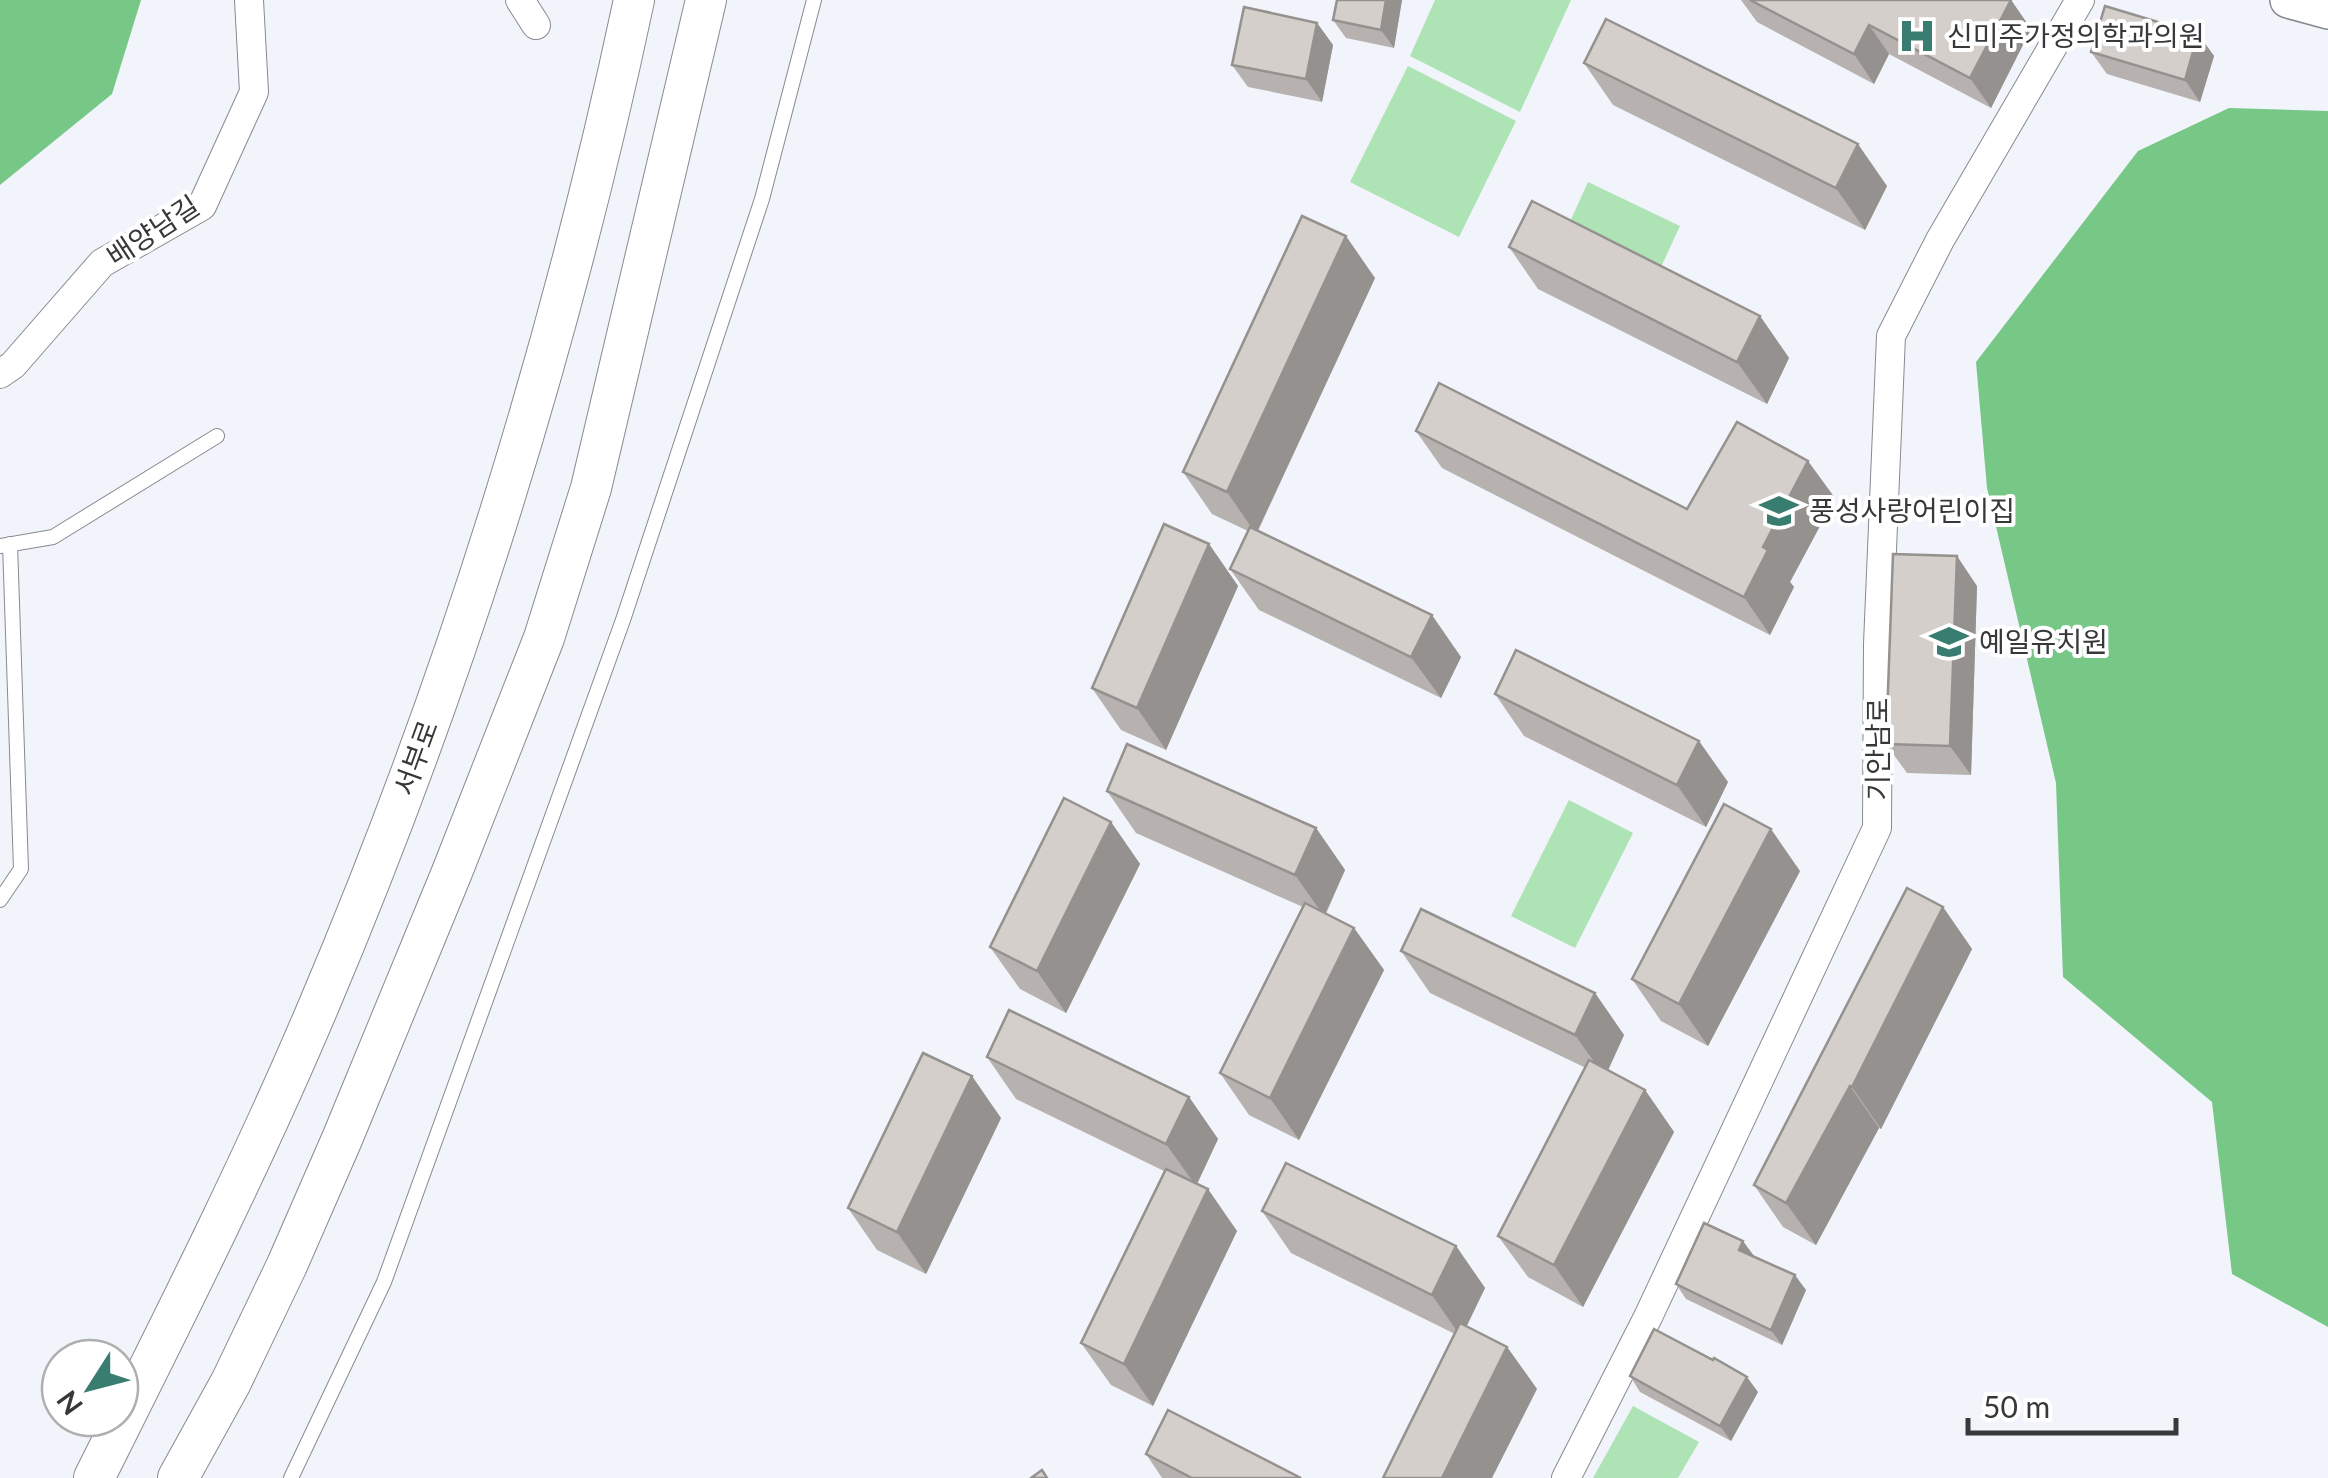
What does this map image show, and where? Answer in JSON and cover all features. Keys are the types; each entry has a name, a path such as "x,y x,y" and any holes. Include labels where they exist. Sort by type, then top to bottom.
{"main road":[{"name":"서부로","path":"94,1478 270,1119 320,1004 420,748 467,615 546,361 634,0"},
{"path":"178,1478 231,1382 342,1139 544,638 591,488 706,0"}],"street":[{"name":"배양남길","path":"0,374 102,262 202,206 254,92 249,0"},
{"path":"520,0 536,26"},
{"name":"기안남로","path":"1566,1478 1656,1299 1877,828 1878,644 1891,336 1940,240 2080,0"},
{"path":"2288,0 2328,11"}],"lane":[{"path":"291,1478 384,1282 623,620 762,199 814,0"},
{"path":"0,900 20,870 5,545 53,537 217,436"}],"green space":[{"path":"0,0 141,0 112,94 0,185"},
{"path":"1435,0 1571,0 1520,112 1410,56"},
{"path":"1408,66 1516,121 1459,237 1350,182"},
{"path":"2229,108 2328,111 2328,1327 2232,1274 2212,1102 2063,977 2056,783 1987,488 1976,362 2138,151"},
{"path":"1588,182 1680,226 1655,280 1563,237"},
{"path":"1569,800 1633,833 1575,948 1511,916"},
{"path":"1633,1406 1699,1442 1678,1478 1593,1478"}],"building":[{"path":"1337,0 1386,0 1381,30 1333,20"},
{"path":"1750,0 2011,0 1970,78 1869,25 1854,54"},
{"path":"2105,6 2198,34 2185,80 2091,52"},
{"path":"1244,7 1317,23 1306,79 1232,65"},
{"path":"1606,19 1858,144 1836,188 1584,63"},
{"path":"1532,201 1760,316 1737,362 1509,247"},
{"path":"1302,216 1346,236 1227,492 1183,472"},
{"path":"1439,383 1687,509 1737,422 1808,461 1763,547 1768,550 1744,597 1416,431"},
{"path":"1164,524 1209,544 1137,708 1092,688"},
{"path":"1250,527 1432,615 1411,657 1230,569"},
{"path":"1893,554 1957,556 1950,746 1886,744"},
{"path":"1516,650 1699,741 1677,785 1495,694"},
{"path":"1127,744 1316,828 1295,875 1107,791"},
{"path":"1064,798 1111,822 1037,971 990,947"},
{"path":"1724,804 1771,829 1679,1004 1632,979"},
{"path":"1907,888 1943,907 1852,1087 1786,1203 1754,1185"},
{"path":"1305,903 1354,928 1270,1098 1220,1073"},
{"path":"1421,909 1595,993 1575,1035 1401,951"},
{"path":"1009,1010 1189,1097 1166,1144 987,1057"},
{"path":"923,1053 972,1076 897,1232 848,1208"},
{"path":"1589,1060 1645,1090 1554,1265 1498,1236"},
{"path":"1286,1163 1456,1246 1432,1295 1262,1211"},
{"path":"1166,1169 1208,1189 1124,1364 1081,1343"},
{"path":"1704,1223 1743,1241 1739,1250 1795,1275 1771,1330 1676,1284"},
{"path":"1460,1323 1507,1347 1442,1478 1383,1478"},
{"path":"1654,1329 1747,1377 1720,1426 1630,1376"},
{"path":"1168,1410 1301,1478 1192,1478 1146,1454"},
{"path":"1042,1470 1047,1478 1031,1478"}],"place":[{"name":"신미주가정의학과의원","path":"1917,36"},
{"name":"풍성사랑어린이집","path":"1779,511"},
{"name":"예일유치원","path":"1949,642"}]}
